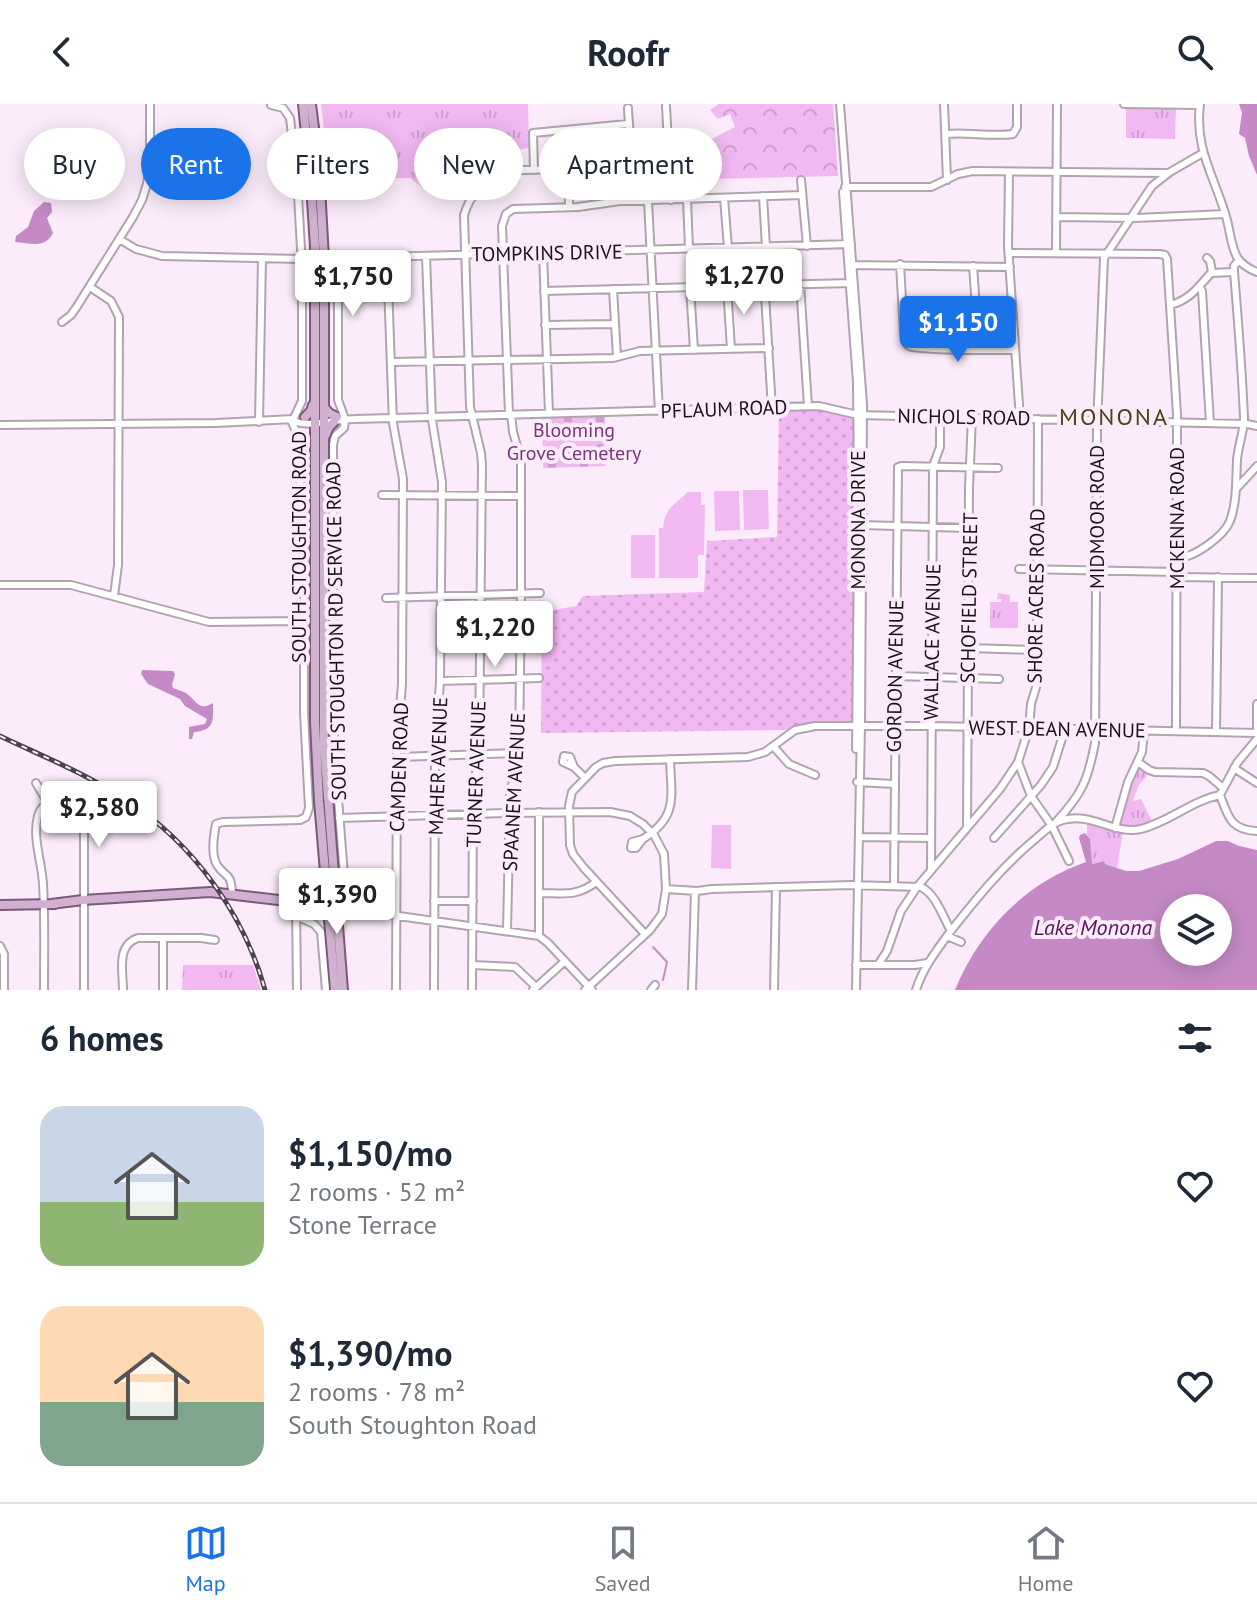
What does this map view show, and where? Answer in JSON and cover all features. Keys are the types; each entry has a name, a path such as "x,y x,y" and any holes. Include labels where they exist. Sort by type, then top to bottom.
{"main road":[{"name":"SOUTH STOUGHTON ROAD","path":"303,104 315,247 315,400 320,419"},
{"name":"SOUTH STOUGHTON ROAD","path":"311,104 322,210 324,276 315,723 321,829 332,903"},
{"path":"315,373 323,473"},
{"path":"315,400 304,420 319,438 339,419 329,413 320,419"},
{"name":"SOUTH STOUGHTON ROAD","path":"319,438 323,473 324,745 335,990"},
{"path":"321,829 342,976"},
{"path":"0,905 210,892 314,904 332,903 350,909"},
{"path":"314,904 332,903"},
{"path":"314,904 333,921 350,909"},
{"name":"SOUTH STOUGHTON ROAD","path":"333,921 343,990"}],"street":[{"path":"62,322 71,315 90,287 139,207 150,163 150,104"},
{"name":"MONONA DRIVE","path":"838,104 860,415 861,594 854,920 856,990"},
{"path":"944,104 947,180"},
{"path":"946,134 1013,134 1017,126 1017,104"},
{"path":"1056,253 1057,104"},
{"path":"1124,104 1200,105 1199,132 1203,153 1225,214 1234,251 1239,260 1257,272"},
{"name":"SOUTH STOUGHTON RD SERVICE ROAD","path":"271,105 284,109 290,118 297,178 302,402 292,421 299,439 304,621"},
{"path":"666,106 667,128"},
{"path":"628,108 628,128"},
{"path":"539,170 534,170 533,134 628,124"},
{"path":"1158,181 1203,153"},
{"name":"TURNER AVENUE","path":"472,990 473,814 480,680 481,453 472,415 468,361 464,217 473,193 482,183 505,171 534,170"},
{"path":"845,187 931,187 968,172 1170,172"},
{"path":"1009,172 1009,253 1020,419"},
{"path":"1009,253 1105,254 1161,173"},
{"path":"801,180 807,246"},
{"path":"728,248 724,198 802,195"},
{"path":"763,196 772,408"},
{"path":"569,200 569,207 671,200"},
{"path":"687,200 689,249"},
{"path":"648,201 659,411"},
{"name":"SPAANEM AVENUE","path":"507,931 510,795 519,753 521,456 510,414 502,226 506,214 513,209 569,207"},
{"path":"1056,217 1225,214"},
{"path":"119,239 136,249 162,256 301,259"},
{"name":"TOMPKINS DRIVE","path":"338,260 849,244"},
{"path":"543,253 549,413"},
{"name":"MCKENNA ROAD","path":"1105,254 1159,254 1166,256 1168,263 1177,422 1176,731"},
{"name":"MIDMOOR ROAD","path":"916,990 927,963 973,901 1017,854 1067,816 1091,765 1096,730 1098,420 1105,254"},
{"name":"MAHER AVENUE","path":"426,256 432,417 442,496 440,681 435,756 434,990"},
{"name":"CAMDEN ROAD","path":"387,257 393,418 403,476 396,990"},
{"path":"259,422 262,258"},
{"path":"1170,305 1186,299 1212,272 1207,258"},
{"name":"SOUTH STOUGHTON RD SERVICE ROAD","path":"338,260 338,400 339,419 344,428 335,436 333,445 333,711 344,876 355,899 350,909"},
{"path":"1177,558 1192,555 1222,534 1231,519 1243,424 1234,272 1239,260"},
{"path":"900,264 904,334 909,346 1015,350"},
{"path":"851,265 1010,267"},
{"path":"973,266 979,350"},
{"path":"1212,272 1234,272"},
{"path":"544,291 852,283"},
{"path":"800,284 808,406"},
{"path":"727,286 731,349"},
{"path":"90,287 111,301 119,317 118,565 114,596"},
{"path":"690,287 694,350"},
{"path":"1200,287 1210,423"},
{"path":"613,289 617,357"},
{"path":"903,301 975,302"},
{"path":"939,302 943,349"},
{"path":"545,325 615,324"},
{"path":"391,362 617,357 640,351 769,348"},
{"name":"PFLAUM ROAD","path":"0,425 259,422 808,406 826,406 860,415"},
{"name":"NICHOLS ROAD","path":"860,415 1257,426"},
{"name":"WALLACE AVENUE","path":"931,869 933,466 940,447 940,417"},
{"name":"SCHOFIELD STREET","path":"967,827 972,417"},
{"path":"292,421 320,419"},
{"name":"SHORE ACRES ROAD","path":"878,965 887,951 901,911 931,869 1000,789 1018,762 1029,728 1037,684 1038,419"},
{"path":"933,466 998,468"},
{"name":"GORDON AVENUE","path":"894,886 898,467 933,466"},
{"path":"1236,489 1257,466"},
{"path":"382,495 521,496"},
{"path":"860,525 969,528"},
{"path":"1019,569 1257,578"},
{"path":"1216,732 1218,577"},
{"path":"0,585 71,585 209,622 304,621"},
{"path":"386,598 540,593"},
{"name":"SOUTH STOUGHTON ROAD","path":"232,893 229,876 215,860 216,824 300,820 306,817 309,808 304,723 304,621"},
{"path":"968,648 1037,650"},
{"path":"895,676 999,679"},
{"path":"440,681 539,678"},
{"path":"1257,704 1257,733"},
{"name":"WEST DEAN AVENUE","path":"585,778 596,767 609,762 760,755 789,733 803,727 858,725 1257,733"},
{"path":"994,838 1053,767 1065,729"},
{"path":"1115,828 1128,782 1142,752 1144,731"},
{"path":"1067,816 1088,818 1124,831 1141,829 1165,820 1221,791 1234,768 1257,739"},
{"path":"773,746 789,764 815,775"},
{"path":"397,757 519,753"},
{"path":"643,839 664,823 670,811 670,759"},
{"path":"1018,762 1031,796 1054,824 1069,861"},
{"path":"1138,762 1152,771 1203,773 1221,791 1230,820 1245,830 1257,831"},
{"path":"574,767 585,778 572,792 568,813 571,850 645,934"},
{"path":"1234,768 1257,783"},
{"path":"858,782 894,784"},
{"path":"36,783 48,803"},
{"path":"44,990 47,904 38,856 37,819 40,810 48,803 59,801 69,801 78,806 84,819 84,990"},
{"path":"332,903 350,909 539,936 589,989 658,921 666,889 664,854 652,833 627,815 610,812 539,812 339,818"},
{"path":"539,812 539,936"},
{"path":"857,837 930,838"},
{"path":"539,893 577,893 596,882"},
{"path":"666,889 856,885 923,888 928,891 949,934 961,942"},
{"path":"774,990 776,887"},
{"path":"692,990 701,890"},
{"path":"434,901 473,901"},
{"path":"296,902 297,990"},
{"path":"296,916 317,926 321,932 326,990"},
{"path":"123,990 123,952 126,944 138,938 215,940"},
{"path":"163,938 163,990"},
{"path":"1,947 4,954 4,990"},
{"path":"472,965 515,967 535,988 565,961"},
{"path":"856,965 927,963"},
{"path":"917,965 922,972"}],"green space":[{"path":"321,104 528,104 529,148 523,149 523,128 414,128 414,181 398,178 398,128 324,128"},
{"path":"719,104 833,104 838,176 722,179 722,134 735,127 730,114 718,119 710,110"},
{"path":"1126,104 1176,105 1175,139 1126,138"},
{"path":"824,409 854,416 853,722 801,724 785,730 541,733 542,612 576,606 583,596 704,592 707,541 777,537 779,410"},
{"name":"Blooming Grove Cemetery","path":"605,415 605,466 543,468 542,416"},
{"path":"743,490 768,490 769,529 744,530"},
{"path":"714,491 739,491 740,530 715,531"},
{"path":"688,492 701,492 701,505 705,505 704,555 698,555 698,578 659,578 659,528 663,528 671,507"},
{"path":"631,535 655,535 655,578 631,578"},
{"path":"998,593 1010,595 1010,602 1018,602 1018,628 990,628 990,602 1001,602 1001,599 997,600"},
{"path":"1138,766 1145,768 1147,776 1139,785 1133,801 1141,799 1153,823 1130,829 1118,827 1129,782"},
{"path":"1087,820 1123,832 1117,868 1103,861 1091,864"},
{"path":"712,825 731,825 731,869 711,868"},
{"path":"183,965 253,965 261,990 182,990"}],"water":[{"path":"1239,104 1257,104 1257,175 1245,138 1239,134 1242,113"},
{"path":"44,202 51,203 52,212 47,218 53,233 50,238 37,244 15,242 16,236 28,227 34,211"},
{"path":"142,670 173,671 173,688 186,693 201,706 213,703 213,720 209,727 194,732 192,739 189,739 189,727 205,724 207,719 185,706 180,699 148,684 141,674"},
{"name":"Lake Monona","path":"1085,833 1090,839 1092,864 1104,861 1126,871 1139,871 1178,859 1216,841 1228,841 1257,850 1257,990 955,990 977,948 1007,912 1043,883 1086,862 1079,838"}],"waterway":[{"path":"653,947 667,962 663,980"}],"railway":[{"path":"0,736 111,791 173,837 213,883 229,908 244,934 265,990"}],"district":[{"name":"MONONA","path":"1114,416"}]}
